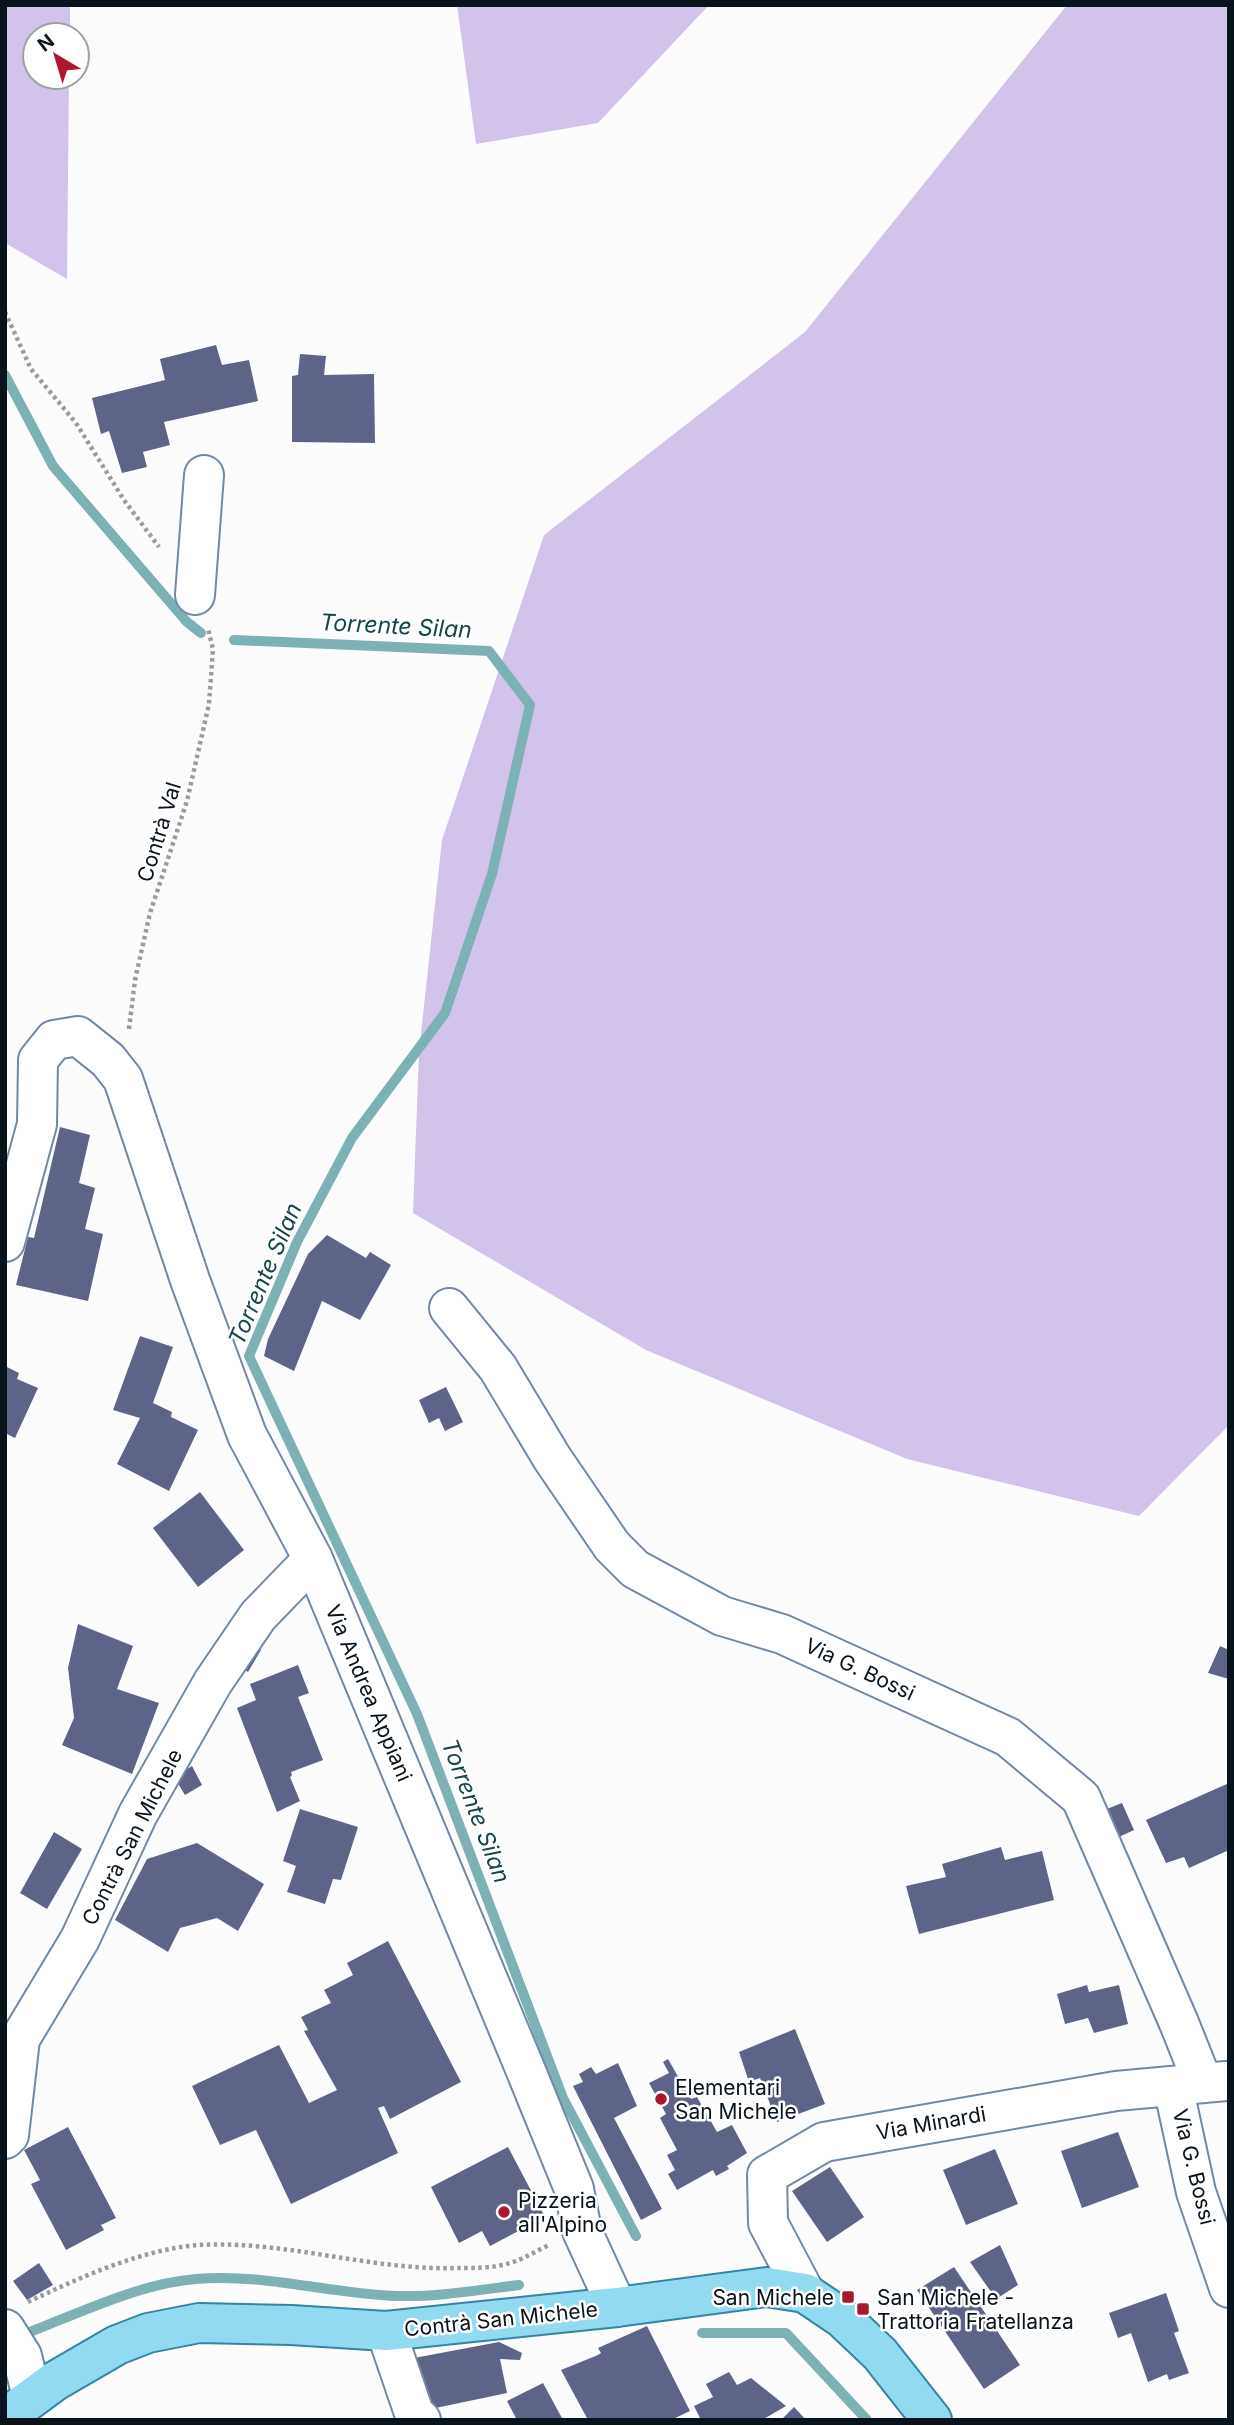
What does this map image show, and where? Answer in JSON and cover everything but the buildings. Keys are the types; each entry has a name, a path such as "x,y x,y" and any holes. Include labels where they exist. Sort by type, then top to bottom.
{"main road":[{"name":"Contrà San Michele","path":"14,2366 86,2361 148,2333 199,2323 386,2331 617,2307 767,2287 805,2293 842,2318 880,2354 932,2420"}],"street":[{"path":"195,595 204,475"},
{"path":"5,1242 37,1124 38,1060 54,1040 78,1036 108,1060 123,1079"},
{"name":"Via Andrea Appiani","path":"123,1079 190,1280 247,1435 313,1559 574,2189 582,2231 617,2307"},
{"name":"Via G. Bossi","path":"449,1308 498,1368 552,1458 612,1546 635,1569 722,1616 782,1634 1008,1737 1081,1798 1179,2023 1202,2083 1196,2193 1229,2288"},
{"name":"Contrà San Michele","path":"5,2139 9,2136 20,2039 80,1939 138,1814 213,1682 258,1616 313,1559"},
{"name":"Via Minardi","path":"805,2293 768,2223 767,2175 824,2142 1116,2091 1202,2083"},
{"path":"386,2331 414,2413 421,2420"}],"path":[{"name":"Contrà Val","path":"5,312 31,369 76,422 124,500 195,595 205,614 213,649 209,704 187,801 150,913 135,980 123,1079"},
{"path":"14,2366 99,2271 174,2248 265,2247 415,2269 476,2268 509,2264 558,2241"}],"shaded area":[{"path":"5,5 70,5 70,21 21,21 21,91 69,91 67,279 5,243"},
{"path":"457,5 709,5 598,123 476,144"},
{"path":"1067,5 1229,5 1229,1425 1139,1516 907,1459 646,1350 413,1213 419,1052 442,840 544,535 805,332"}],"waterway":[{"name":"Torrente Silan","path":"5,375 53,466 187,622 201,633"},
{"name":"Torrente Silan","path":"234,640 489,651 530,705 492,874 445,1013 352,1138 297,1242 249,1356 417,1714 563,2098 636,2236"},
{"path":"20,2338 133,2292 196,2279 272,2281 397,2296 443,2294 519,2285"},
{"name":"Torrente Silan","path":"702,2333 786,2333 867,2420"}],"place":[{"name":"Elementari San Michele","path":"661,2099"},
{"name":"Pizzeria all'Alpino","path":"504,2212"},
{"name":"San Michele","path":"848,2297"},
{"name":"San Michele - Trattoria Fratellanza","path":"863,2309"}]}
